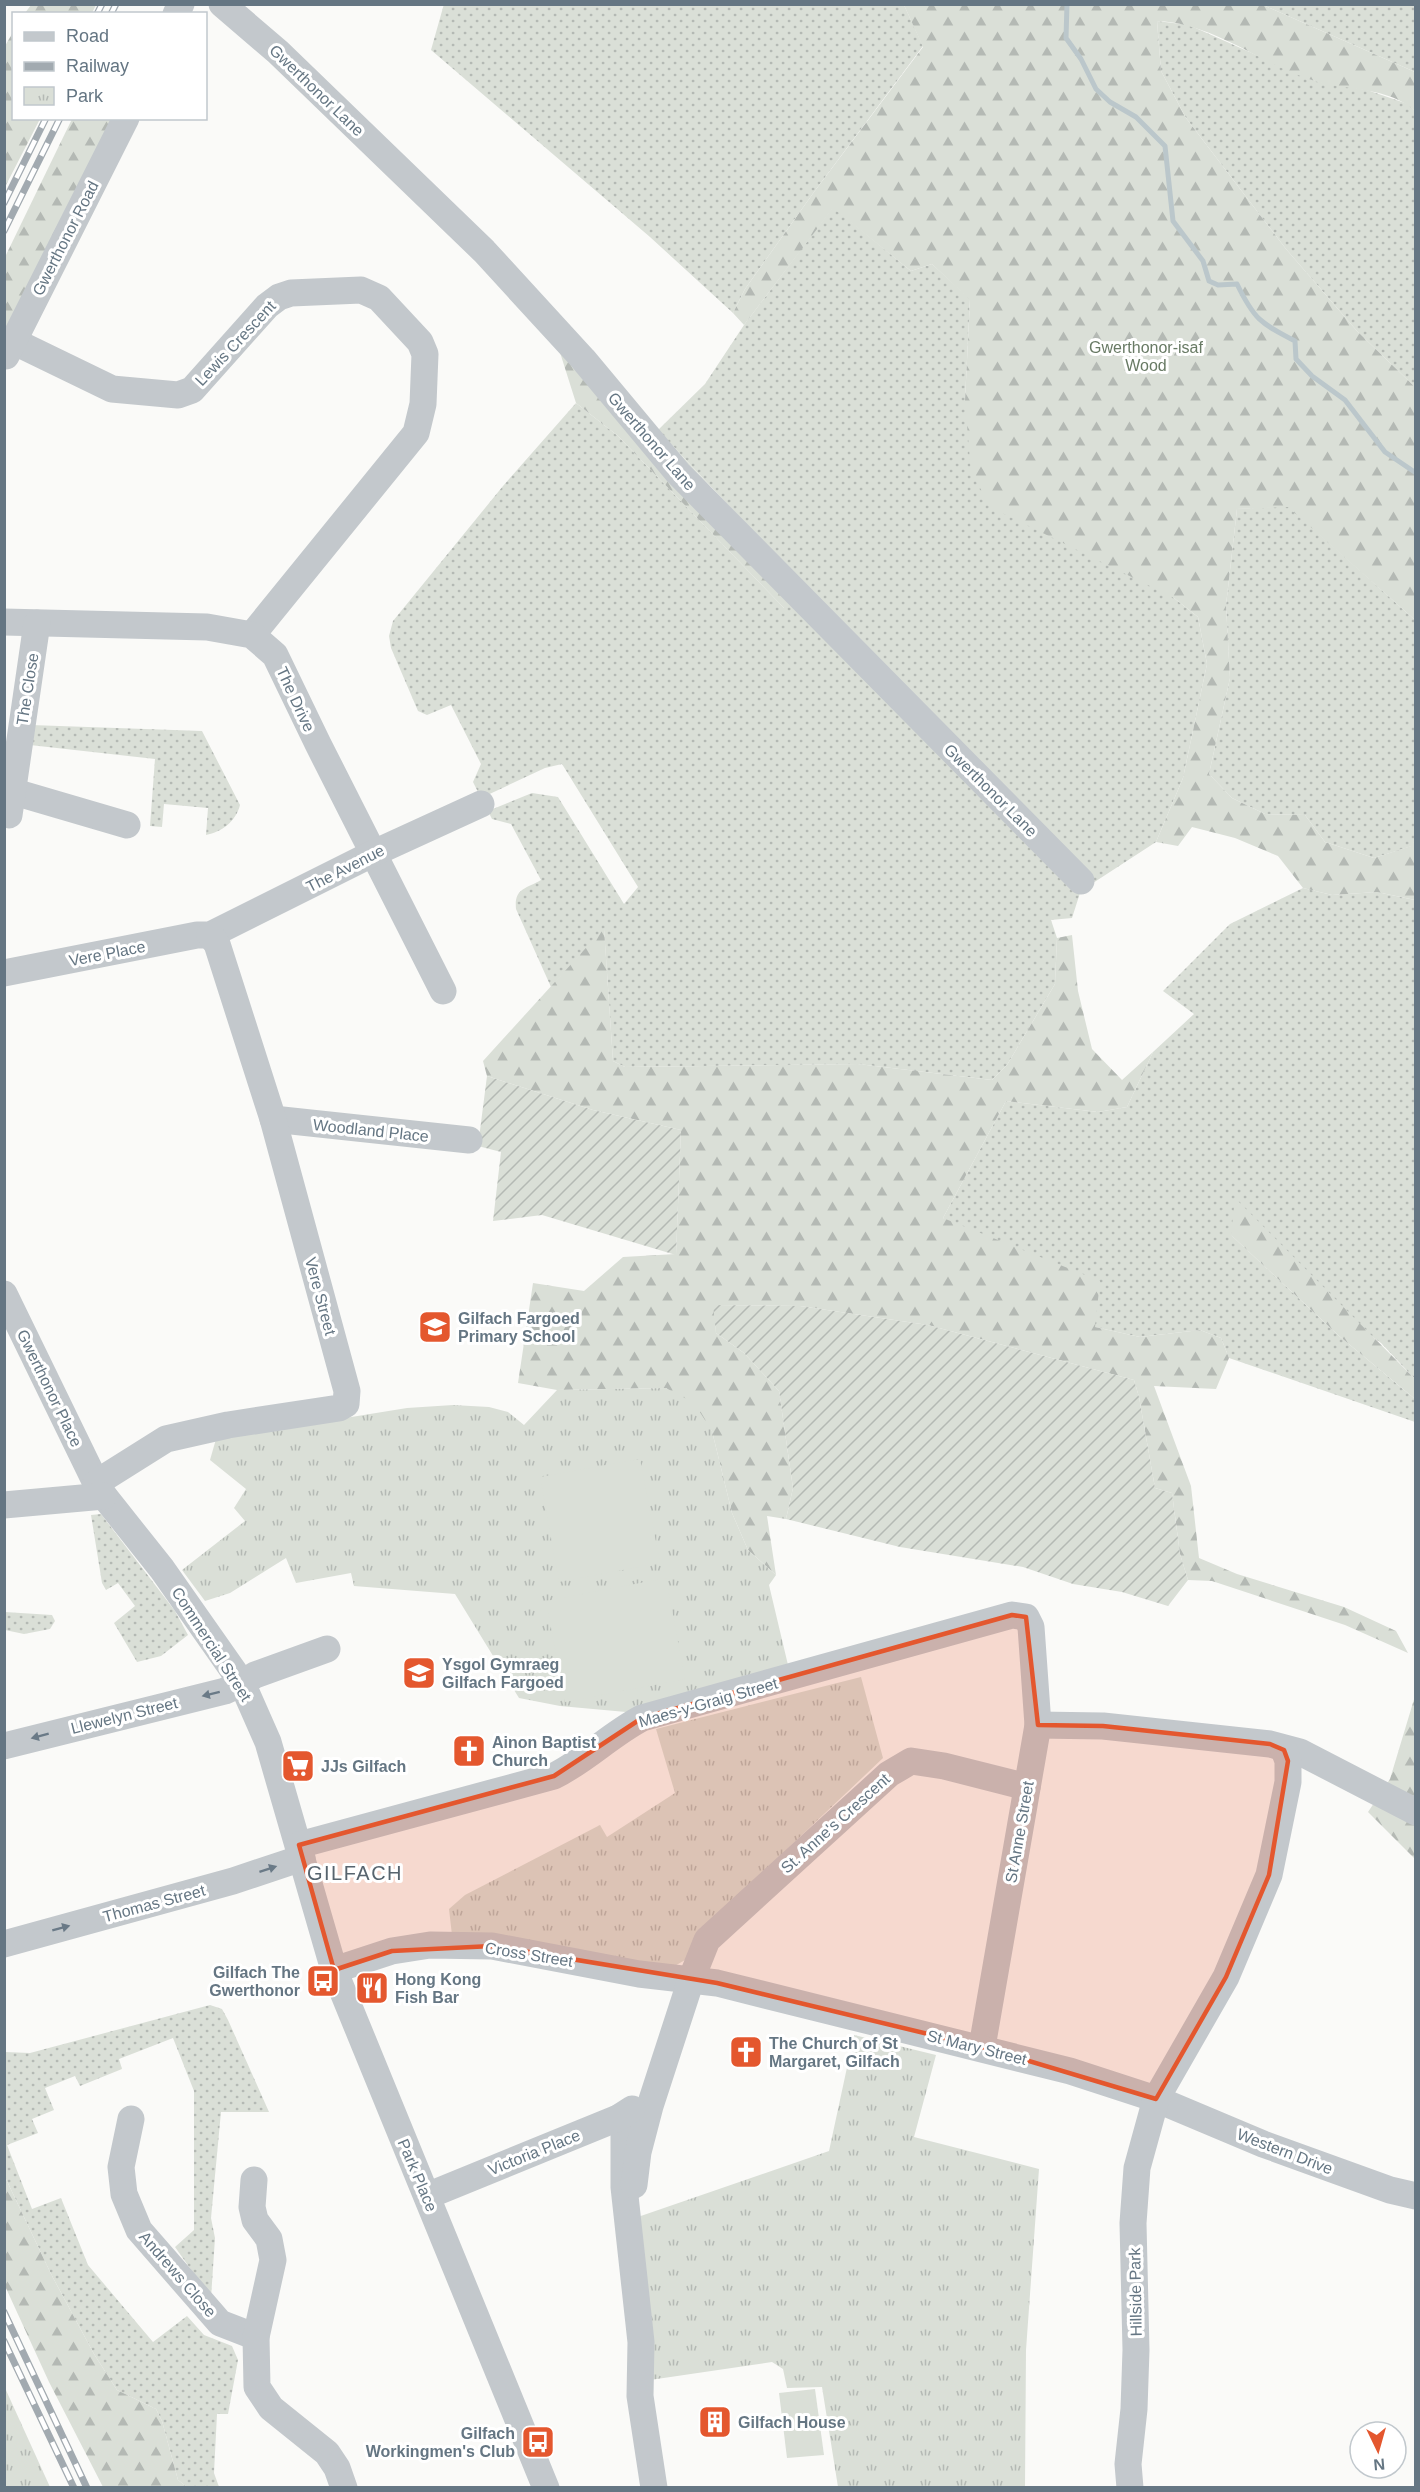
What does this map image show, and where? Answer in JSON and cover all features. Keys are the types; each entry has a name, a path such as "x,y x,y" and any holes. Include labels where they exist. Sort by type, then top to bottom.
{"street":[{"name":"Gwerthonor Lane","path":"222,4 278,52 484,251 583,359 678,473 1081,880"},
{"name":"Gwerthonor Road","path":"9,349 125,120"},
{"name":"Lewis Crescent","path":"9,349 112,389 178,395 192,390 267,306 279,297 291,293 361,290 379,298 420,342 425,354 423,404 416,433 252,635"},
{"path":"4,622 207,627 252,635"},
{"name":"The Close","path":"37,623 10,803 128,825"},
{"name":"The Drive","path":"252,635 275,655 443,991"},
{"name":"The Avenue","path":"210,936 374,853 481,804"},
{"name":"Vere Place","path":"4,974 197,935 210,936"},
{"name":"Vere Street","path":"100,1489 166,1439 228,1425 339,1408 346,1404 347,1391 273,1119 217,944 210,936"},
{"name":"Woodland Place","path":"273,1119 469,1140"},
{"name":"Gwerthonor Place","path":"4,1294 100,1489"},
{"path":"4,1505 100,1489"},
{"name":"Commercial Street","path":"100,1489 162,1569 242,1683 268,1742 300,1851"},
{"name":"Maes-y-Graig Street","path":"300,1851 554,1776 577,1765 617,1732 642,1718 1012,1615 1026,1617"},
{"name":"St Anne Street","path":"982,2047 1038,1725 1030,1626 1026,1617"},
{"name":"Llewelyn Street","path":"4,1746 225,1690 255,1675 327,1649"},
{"path":"1038,1725 1104,1726 1270,1744 1284,1750 1300,1752 1416,1812"},
{"name":"Hillside Park","path":"1130,2487 1128,2464 1134,2409 1136,2350 1133,2223 1137,2168 1156,2099 1226,1977 1269,1875 1288,1782 1288,1761 1284,1750"},
{"name":"St. Anne's Crescent","path":"634,2185 638,2152 650,2106 706,1940 893,1771 911,1761 944,1766 1027,1787"},
{"name":"Thomas Street","path":"4,1944 233,1881 300,1851"},
{"name":"Park Place","path":"300,1851 334,1970 427,2196 538,2485"},
{"name":"Cross Street","path":"334,1970 392,1951 430,1945 492,1946 639,1974 691,1980"},
{"name":"St Mary Street","path":"691,1980 717,1983 982,2047 1070,2071 1156,2099"},
{"name":"Western Drive","path":"1156,2099 1263,2144 1390,2190 1416,2196"},
{"name":"Victoria Place","path":"427,2196 628,2112 624,2130 624,2187 641,2342 640,2396 654,2487"},
{"name":"Andrews Close","path":"131,2119 121,2167 124,2194 139,2230 220,2323 256,2337"},
{"path":"254,2180 252,2207 255,2220 269,2239 273,2260 256,2337 257,2386 271,2408 327,2453 344,2487"}],"highlighted area":[{"path":"1012,1615 1026,1617 1038,1725 1103,1726 1270,1744 1284,1750 1288,1761 1269,1875 1226,1977 1156,2099 982,2047 717,1983 492,1946 392,1951 334,1970 299,1845 554,1776 642,1718"}],"green space":[{"path":"31,4 96,5 92,12 26,12"},
{"path":"444,4 904,5 923,46 814,192 745,289 733,313 650,237 431,50"},
{"name":"Gwerthonor-isaf Wood","path":"904,5 1263,5 1415,72 1415,111 1405,103 1381,94 1315,81 1295,74 1198,29 1178,23 1157,21 1161,71 1186,118 1286,249 1357,331 1415,387 1415,620 1288,507 1237,509 1226,605 1230,678 1209,774 1232,798 1265,814 1305,815 1325,842 1374,858 1411,846 1415,840 1415,900 1377,892 1332,895 1303,888 1278,856 1235,838 1192,827 1178,846 1156,842 1183,778 1207,664 1198,617 1174,598 992,508 971,473 965,400 970,300 932,264 911,271 833,208 744,325 733,313 745,289 814,192 923,47"},
{"path":"1263,5 1415,5 1415,72"},
{"path":"1157,21 1189,25 1315,81 1367,90 1408,104 1415,111 1415,387 1357,331 1286,249 1186,118 1161,71"},
{"path":"12,34 12,120 39,120 5,187 5,46"},
{"path":"72,120 113,120 5,338 5,257"},
{"path":"833,207 911,271 932,264 970,299 965,400 1174,598 1198,617 1207,664 1183,778 1156,842 1093,883 799,581 658,430 705,384 744,325"},
{"path":"557,343 658,430 799,582 785,609 618,436 576,403"},
{"path":"576,403 618,436 784,608 790,598 1080,893 1072,918 1051,920 1057,938 1055,984 1007,1065 992,1080 858,1064 625,1067 613,1061 604,929 551,987 516,909 519,893 541,880 511,824 492,819 488,811 532,793 558,797 624,904 638,887 562,764 545,768 481,798 473,782 481,764 451,705 427,715 418,711 391,648 389,636 393,621 503,486"},
{"path":"1288,506 1415,620 1415,840 1412,846 1374,858 1325,842 1305,815 1265,814 1232,798 1209,774 1230,678 1226,605 1237,509"},
{"path":"31,725 202,731 240,805 238,811 228,825 206,835 208,808 164,804 162,827 150,826 155,759 30,745"},
{"path":"1303,888 1332,895 1377,892 1415,900 1415,1379 1381,1343 1231,1235 1338,1335 1415,1399 1415,1422 1229,1358 1221,1338 1200,1330 1140,1337 1095,1327 943,1218 1006,1101 1098,1112 1127,1107 1153,1052 1194,1014 1163,991 1230,924"},
{"path":"604,928 613,1061 625,1067 858,1064 992,1080 1007,1065 1055,984 1057,938 1072,935 1078,991 1092,1049 1122,1080 1153,1052 1127,1107 1098,1112 1006,1101 943,1218 1100,1281 1095,1327 1140,1337 1200,1330 1221,1338 1229,1358 1216,1389 1154,1386 1191,1486 1199,1558 1237,1574 1344,1607 1396,1631 1408,1653 1345,1625 1212,1581 1188,1580 1180,1554 1172,1493 1155,1488 1134,1380 928,1325 800,1306 714,1305 716,1333 744,1353 779,1391 793,1488 786,1519 767,1516 776,1575 748,1550 732,1513 712,1431 666,1388 557,1390 518,1383 533,1283 584,1291 623,1257 676,1254 681,1130 593,1110 487,1076 483,1061"},
{"path":"487,1076 593,1110 681,1130 676,1255 542,1215 493,1221 501,1152 478,1146"},
{"path":"1235,1198 1415,1379 1415,1399 1338,1335 1231,1235"},
{"path":"713,1305 800,1306 928,1325 1134,1380 1155,1488 1172,1493 1180,1554 1188,1580 1168,1606 1122,1592 1073,1584 1023,1567 900,1547 786,1519 793,1488 779,1391 744,1353 716,1333"},
{"path":"666,1388 694,1403 712,1431 732,1513 748,1550 776,1575 769,1585 788,1665 626,1712 560,1706 519,1698 455,1594 354,1586 351,1573 296,1583 286,1558 230,1593 205,1601 182,1570 245,1521 234,1508 246,1489 210,1460 216,1439 407,1408 453,1405 489,1407 508,1412 524,1425 557,1390"},
{"path":"640,1459 660,1563 559,1582 540,1477"},
{"path":"101,1514 175,1611 188,1635 161,1656 137,1662 114,1623 135,1606 118,1583 106,1590 102,1583 91,1515"},
{"path":"666,1578 685,1679 565,1702 546,1601"},
{"path":"5,1612 52,1615 55,1621 50,1629 24,1634 5,1630"},
{"path":"861,1677 883,1758 762,1873 685,1960 666,1971 452,1935 449,1909 465,1895 600,1825 607,1837 675,1793 656,1729"},
{"path":"1415,1696 1415,1859 1368,1812 1390,1779"},
{"path":"210,2005 222,2009 269,2112 221,2112 211,2218 215,2238 211,2298 175,2247 194,2230 194,2091 173,2038 119,2059 122,2069 80,2086 75,2076 45,2088 54,2110 32,2119 38,2133 7,2145 32,2209 61,2198 88,2265 153,2342 187,2316 204,2335 232,2346 238,2360 228,2414 217,2414 214,2473 219,2487 187,2487 178,2480 162,2421 156,2409 117,2390 94,2354 51,2274 5,2177 5,2052 30,2053"},
{"path":"854,2035 936,2055 914,2137 1039,2169 1026,2350 1025,2487 838,2487 822,2387 787,2388 783,2369 772,2362 650,2380 635,2218 829,2151"},
{"path":"5,2177 51,2274 94,2354 117,2390 156,2409 162,2421 178,2480 187,2487 103,2487 49,2382 5,2286"},
{"path":"5,2388 50,2487 5,2487"},
{"path":"815,2389 824,2455 787,2458 779,2393"}],"waterway":[{"path":"1067,4 1066,38 1081,59 1096,89 1110,102 1136,117 1165,146 1173,221 1203,261 1209,281 1218,285 1237,284 1248,305 1259,319 1295,341 1296,359 1312,376 1345,400 1385,452 1416,473"}],"railway":[{"path":"98,12 102,4"},
{"path":"112,12 116,4"},
{"path":"4,203 45,120"},
{"path":"4,231 59,120"},
{"path":"4,2312 87,2488"},
{"path":"4,2341 74,2488"}],"place":[{"name":"Gilfach Fargoed Primary School","path":"435,1327"},
{"name":"Ysgol Gymraeg Gilfach Fargoed","path":"419,1673"},
{"name":"Ainon Baptist Church","path":"469,1751"},
{"name":"JJs Gilfach","path":"298,1766"},
{"name":"Gilfach The Gwerthonor","path":"323,1981"},
{"name":"Hong Kong Fish Bar","path":"372,1988"},
{"name":"The Church of St Margaret, Gilfach","path":"746,2052"},
{"name":"Gilfach House","path":"715,2422"},
{"name":"Gilfach Workingmen's Club","path":"538,2442"}],"district":[{"name":"GILFACH","path":"355,1873"}]}
